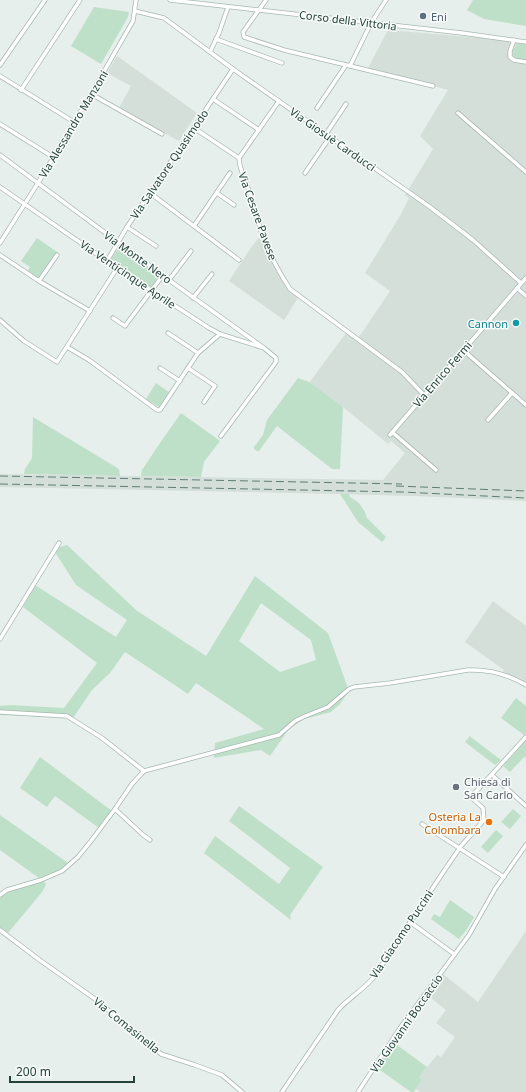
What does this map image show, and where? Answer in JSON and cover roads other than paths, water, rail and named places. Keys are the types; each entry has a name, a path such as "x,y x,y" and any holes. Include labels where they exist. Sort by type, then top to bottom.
{"street":[{"path":"0,65 45,0"},
{"path":"21,90 80,0"},
{"name":"Via Alessandro Manzoni","path":"0,243 38,183 133,21 136,0"},
{"name":"Corso della Vittoria","path":"170,0 201,2 228,7 526,42"},
{"path":"266,0 243,32 244,37 284,50 433,86"},
{"path":"317,108 348,66 371,23 386,0"},
{"path":"210,52 228,7"},
{"name":"Via Giosuè Carducci","path":"135,12 164,18 233,69 430,207 473,240 522,283"},
{"path":"216,39 282,63"},
{"path":"514,40 510,51 510,57 514,60 526,62"},
{"name":"Via Salvatore Quasimodo","path":"107,261 127,227 233,69"},
{"path":"0,76 74,122"},
{"path":"91,94 162,134"},
{"path":"213,99 259,130"},
{"name":"Via Cesare Pavese","path":"279,101 239,158 239,165 247,185 262,235 277,267 290,289 402,372 424,395"},
{"path":"305,172 346,104"},
{"path":"458,113 526,172"},
{"path":"0,124 53,157"},
{"path":"194,128 239,158"},
{"name":"Via Monte Nero","path":"0,154 276,358 276,362 221,436"},
{"path":"194,226 230,173"},
{"name":"Via Venticinque Aprile","path":"0,188 117,268 209,328 220,334 264,348"},
{"path":"216,192 234,205"},
{"path":"150,193 239,260"},
{"path":"127,227 156,246"},
{"path":"169,280 191,251"},
{"path":"0,255 39,281 90,310"},
{"path":"39,281 57,255"},
{"path":"0,320 24,341 57,362 117,268"},
{"path":"194,298 212,274"},
{"path":"113,318 125,326 163,275"},
{"name":"Via Enrico Fermi","path":"436,470 391,433 526,278"},
{"path":"517,288 526,296"},
{"path":"168,333 198,353"},
{"path":"67,347 89,360 157,410 160,410 198,353 220,334"},
{"path":"463,350 526,405"},
{"path":"160,368 180,381"},
{"path":"188,368 215,386 204,402"},
{"path":"488,420 512,393"},
{"path":"0,639 59,543"},
{"path":"0,896 7,890 41,880 62,871 78,857 115,809 132,784 144,771 279,735 295,721 328,707 348,690 354,687 390,683 468,670 482,670 516,680 526,685"},
{"path":"0,712 67,716 102,738 144,771"},
{"path":"526,737 492,775 526,806"},
{"name":"Via Giacomo Puccini","path":"282,1092 338,1010 374,978 461,846 484,820 483,808 472,797 492,775"},
{"path":"115,809 150,840"},
{"path":"422,824 504,877"},
{"name":"Via Giovanni Boccaccio","path":"358,1092 400,1028 473,930 495,889 526,845"},
{"path":"410,922 454,954"},
{"name":"Via Comasinella","path":"0,930 95,999 161,1054 222,1075 242,1092"}],"railway":[{"path":"0,476 402,484"},
{"path":"0,484 402,492 526,498"},
{"path":"396,486 526,491"}],"place":[{"name":"Eni","path":"423,16"},
{"name":"Cannon","path":"516,323"},
{"name":"Chiesa di San Carlo","path":"456,787"},
{"name":"Osteria La Colombara","path":"489,822"}]}
